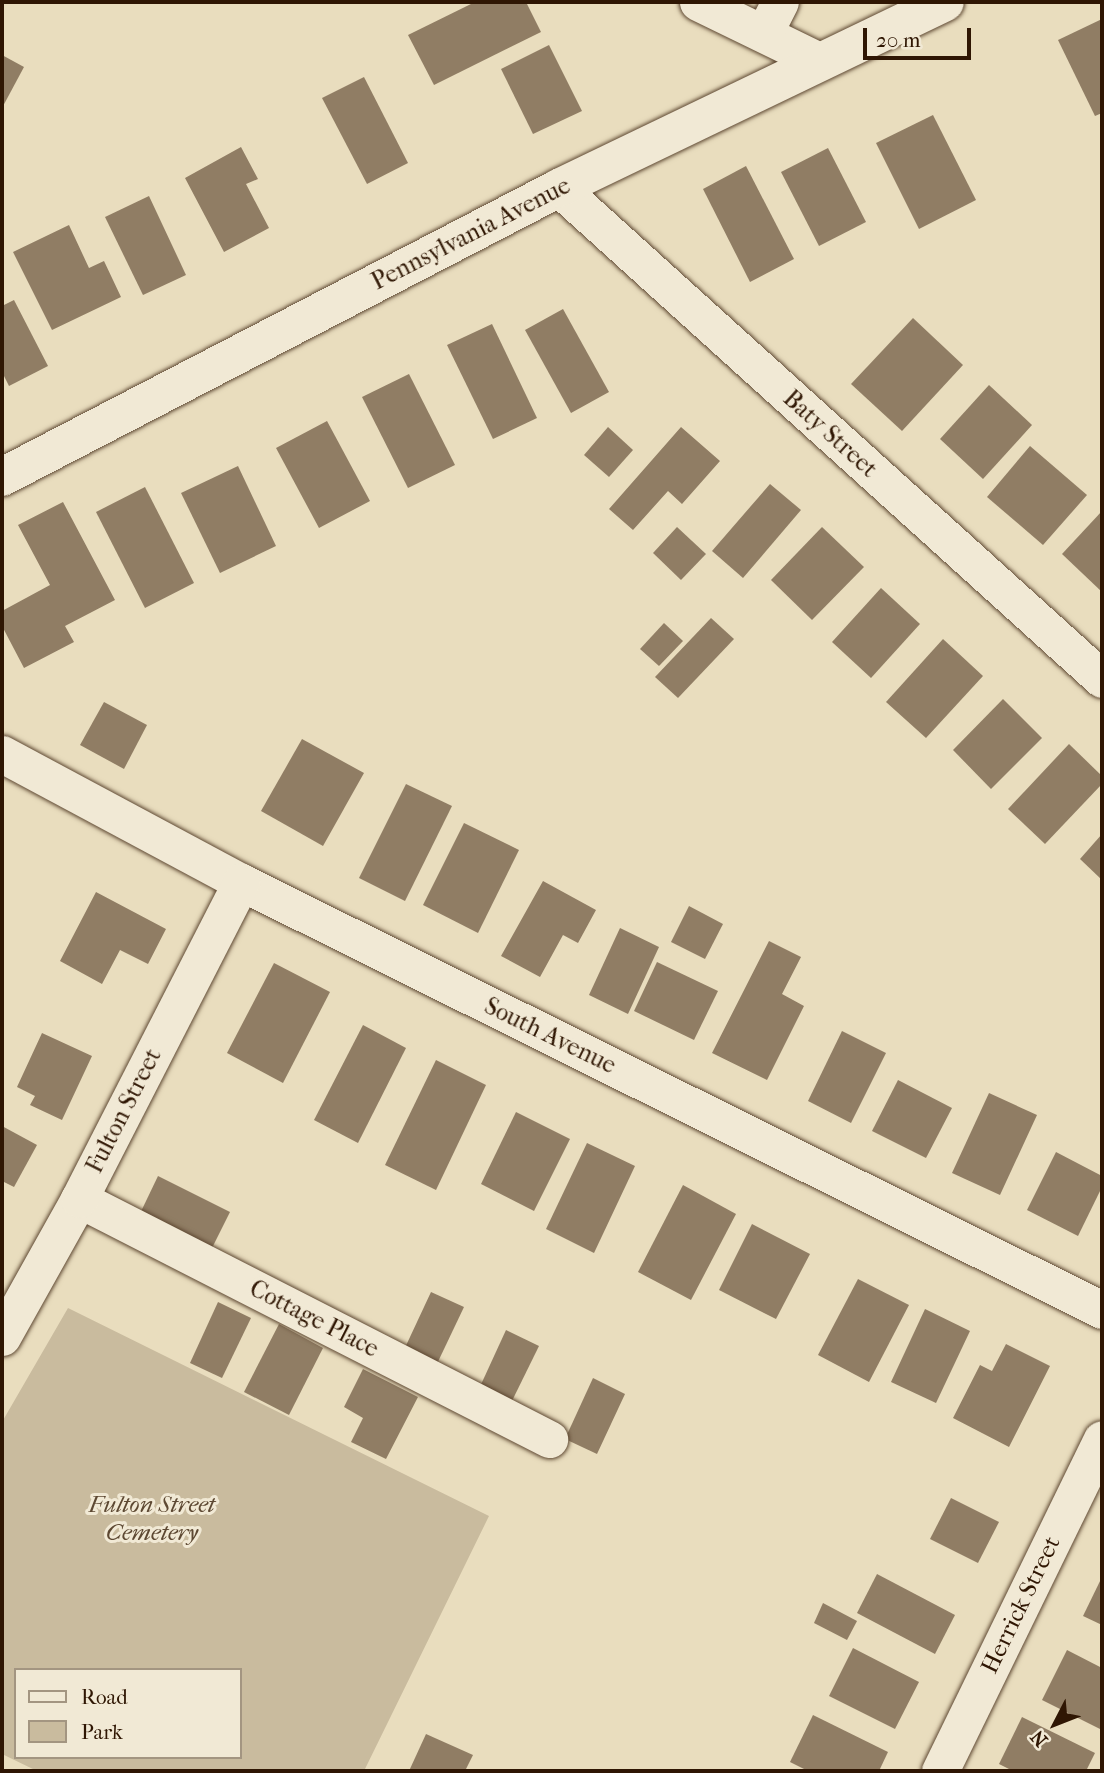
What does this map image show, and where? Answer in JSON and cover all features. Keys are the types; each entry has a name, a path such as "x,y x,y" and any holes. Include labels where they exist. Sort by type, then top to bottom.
{"main road":[{"name":"Pennsylvania Avenue","path":"2,477 559,188 946,2"}],"street":[{"path":"698,2 772,18 819,61"},
{"name":"Baty Street","path":"559,188 1102,679"},
{"name":"South Avenue","path":"2,754 241,882 1102,1310"},
{"name":"Fulton Street","path":"2,1337 79,1199 241,882"},
{"name":"Cottage Place","path":"79,1199 549,1439"},
{"name":"Herrick Street","path":"940,1771 1102,1439"}],"green space":[{"name":"Fulton Street Cemetery","path":"68,1308 489,1516 364,1771 37,1771 2,1754 2,1422"}],"building":[{"path":"475,2 526,2 541,32 434,85 408,35"},
{"path":"1102,19 1102,113 1095,116 1058,40"},
{"path":"549,45 582,111 533,134 501,69"},
{"path":"2,55 24,67 2,108"},
{"path":"364,77 408,163 367,184 322,98"},
{"path":"933,115 976,200 919,229 876,143"},
{"path":"241,147 258,179 246,184 269,228 224,252 185,178"},
{"path":"828,148 866,222 819,246 781,172"},
{"path":"746,166 794,259 750,282 703,189"},
{"path":"149,196 186,275 143,295 105,217"},
{"path":"69,225 89,268 104,261 121,297 52,330 13,252"},
{"path":"14,300 48,366 9,386 2,372 2,306"},
{"path":"563,309 609,392 571,413 525,330"},
{"path":"913,318 963,365 902,431 851,384"},
{"path":"492,324 537,418 493,439 447,345"},
{"path":"409,374 455,465 408,488 362,397"},
{"path":"989,385 1032,425 983,479 940,439"},
{"path":"327,421 370,501 319,528 276,448"},
{"path":"608,427 633,450 609,477 584,455"},
{"path":"681,427 720,461 682,504 668,491 633,530 609,509"},
{"path":"1030,446 1087,495 1043,545 987,497"},
{"path":"238,466 276,546 220,573 181,493"},
{"path":"770,484 801,510 743,578 712,551"},
{"path":"145,487 194,583 145,608 96,512"},
{"path":"63,502 115,600 65,626 74,642 24,668 2,626 2,611 50,585 18,525"},
{"path":"1102,511 1102,592 1062,554"},
{"path":"677,527 706,554 681,580 653,553"},
{"path":"822,527 864,567 812,620 771,580"},
{"path":"881,588 920,624 871,678 832,642"},
{"path":"711,618 734,639 678,698 655,677"},
{"path":"664,623 683,641 659,666 640,649"},
{"path":"943,639 983,676 926,738 886,702"},
{"path":"1003,699 1042,738 991,789 953,750"},
{"path":"104,702 147,725 124,769 80,745"},
{"path":"302,739 364,773 323,846 261,811"},
{"path":"1069,744 1102,776 1102,784 1045,844 1008,809"},
{"path":"406,784 452,806 405,901 359,878"},
{"path":"464,823 519,850 478,933 423,905"},
{"path":"1102,834 1102,880 1080,859"},
{"path":"543,881 596,910 578,943 563,935 540,977 501,956"},
{"path":"96,892 166,929 148,964 120,950 102,984 60,961"},
{"path":"689,906 723,924 705,959 671,942"},
{"path":"620,928 659,947 628,1014 589,995"},
{"path":"769,941 801,957 782,994 804,1006 767,1080 712,1053"},
{"path":"657,962 718,991 694,1040 634,1011"},
{"path":"274,963 330,992 283,1083 227,1053"},
{"path":"363,1025 406,1048 358,1143 314,1120"},
{"path":"842,1031 886,1053 851,1123 808,1101"},
{"path":"42,1033 92,1056 62,1120 30,1105 35,1096 17,1087"},
{"path":"436,1060 486,1085 436,1190 385,1165"},
{"path":"898,1080 952,1108 926,1158 872,1131"},
{"path":"989,1093 1037,1115 1000,1195 952,1173"},
{"path":"516,1112 570,1139 534,1211 481,1184"},
{"path":"2,1126 37,1145 14,1187 2,1181"},
{"path":"587,1143 635,1166 594,1253 546,1229"},
{"path":"1056,1152 1102,1176 1102,1187 1078,1236 1027,1210"},
{"path":"158,1176 230,1212 206,1260 135,1224"},
{"path":"683,1185 736,1214 691,1300 638,1272"},
{"path":"752,1224 810,1254 776,1319 719,1290"},
{"path":"858,1279 909,1305 869,1382 818,1355"},
{"path":"431,1292 464,1307 435,1368 403,1352"},
{"path":"218,1302 251,1318 222,1378 190,1363"},
{"path":"925,1309 970,1331 936,1403 891,1382"},
{"path":"279,1324 323,1348 289,1415 244,1392"},
{"path":"506,1330 539,1346 509,1407 478,1391"},
{"path":"1006,1344 1050,1366 1009,1447 953,1418 980,1365 992,1371"},
{"path":"363,1369 418,1397 386,1459 351,1442 363,1418 344,1407"},
{"path":"593,1378 625,1394 597,1454 565,1439"},
{"path":"951,1498 999,1522 978,1563 930,1539"},
{"path":"877,1574 955,1615 935,1654 857,1613"},
{"path":"1102,1577 1102,1625 1083,1616"},
{"path":"823,1603 857,1621 847,1640 814,1623"},
{"path":"853,1648 919,1682 895,1729 829,1696"},
{"path":"1067,1650 1102,1668 1102,1730 1042,1700"},
{"path":"813,1715 888,1752 879,1771 808,1771 790,1762"},
{"path":"1022,1717 1095,1753 1086,1771 1013,1771 999,1764"},
{"path":"426,1734 473,1755 465,1771 409,1771"}]}
